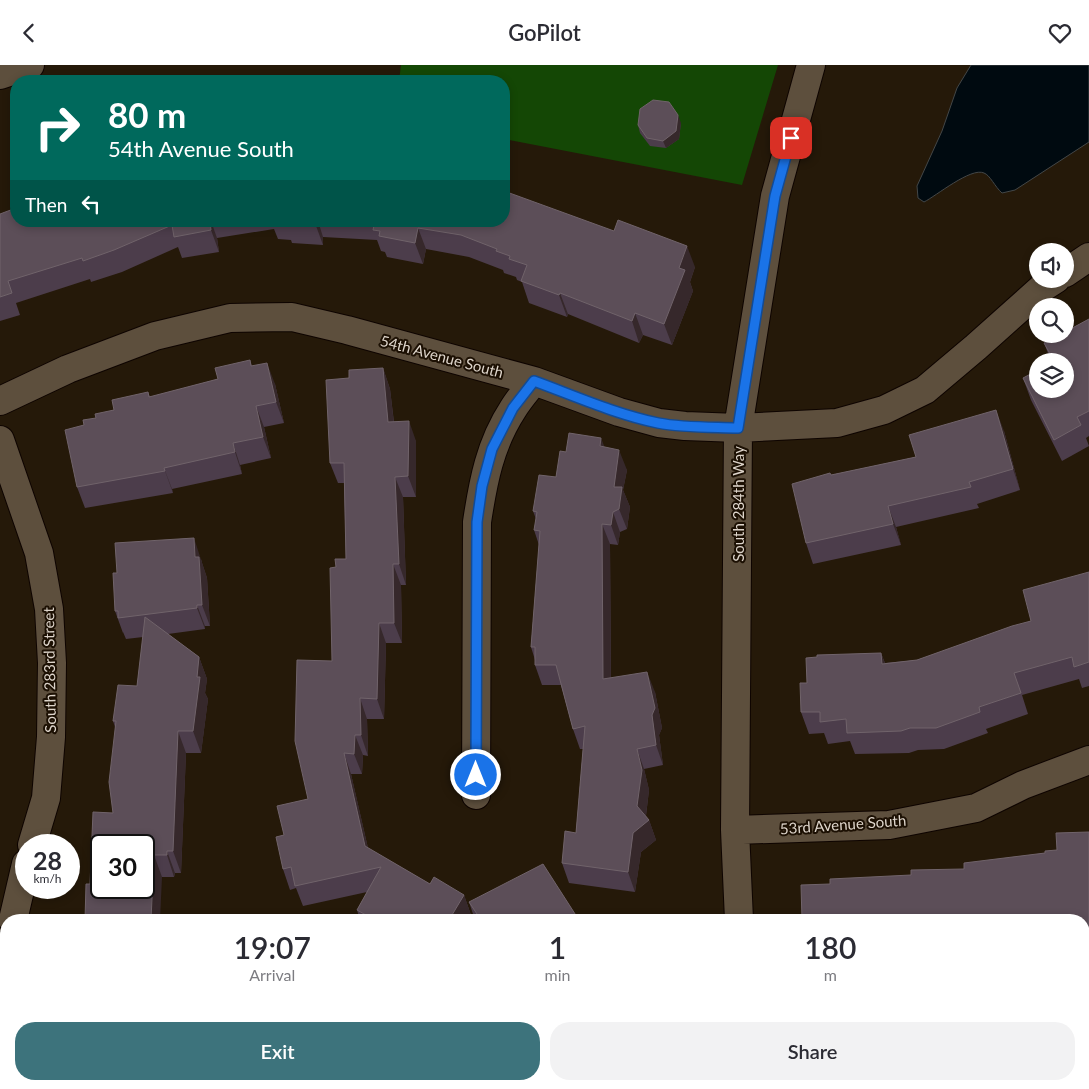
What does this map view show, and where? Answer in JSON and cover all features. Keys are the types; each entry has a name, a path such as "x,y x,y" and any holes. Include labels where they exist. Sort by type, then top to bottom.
{"street":[{"path":"0,75 30,65"},
{"name":"South 284th Way","path":"739,914 735,831 738,428 775,196 811,65"},
{"path":"1074,267 1089,257"},
{"name":"54th Avenue South","path":"0,401 68,369 156,336 230,318 292,317 356,332 534,381 618,412 659,423 738,428 836,423 884,410 925,390 1042,288"},
{"path":"476,795 477,522 482,486 492,449 513,408 534,381"},
{"name":"South 283rd Street","path":"0,440 39,553 49,609 52,663 51,737 46,798 35,834"},
{"name":"53rd Avenue South","path":"735,831 889,825 976,808 1022,785 1089,760"},
{"path":"14,914 17,899"}],"green space":[{"path":"401,65 778,65 742,185 510,140 510,75 400,75"}],"shaded area":[{"path":"971,65 1089,65 1089,142 1015,190 1002,193 986,174 978,172 962,178 924,202 918,198 917,186 942,131 957,88"}],"building":[{"path":"653,100 669,102 678,115 676,131 663,141 647,138 638,125 640,109"},
{"path":"510,193 614,231 618,220 687,246 679,268 685,270 664,324 635,313 632,321 560,293 559,295 521,281 527,265 509,259 510,256 496,251 497,249 461,235 418,228 415,243 379,236 380,231 373,230 374,227 510,227"},
{"path":"10,210 10,227 167,227 83,261 82,258 8,281 12,293 0,297 0,214"},
{"path":"172,227 211,227 211,230 174,237"},
{"path":"1089,319 1089,411 1077,417 1081,425 1054,440 1033,398 1074,398 1074,353 1050,353 1044,343 1074,343 1074,327"},
{"path":"250,360 251,366 267,363 276,402 256,406 263,437 233,443 235,452 164,468 165,471 77,487 65,430 84,425 83,420 96,418 95,414 114,410 112,400 148,392 149,397 218,379 215,368"},
{"path":"383,368 388,422 409,421 408,476 395,477 399,564 393,564 394,623 379,623 377,699 360,698 361,735 355,735 354,754 344,753 365,846 430,884 434,877 464,895 453,914 364,914 357,910 381,867 295,886 291,867 283,869 276,837 284,835 277,806 308,799 295,741 297,660 332,661 330,568 336,567 335,559 346,559 344,463 330,463 326,380 349,378 349,370"},
{"path":"1029,375 1029,390 1023,378"},
{"path":"996,410 1013,469 969,482 971,487 888,506 893,524 806,543 792,484 830,473 831,475 916,457 909,435"},
{"path":"569,433 601,438 600,446 619,450 614,487 622,487 619,509 613,512 611,525 602,524 603,679 647,672 655,708 652,715 656,745 637,749 642,770 637,806 649,820 633,833 628,872 562,863 565,831 576,833 585,726 573,729 556,665 535,665 535,647 531,647 540,531 534,530 537,512 533,511 539,475 556,477 560,451 566,452"},
{"path":"194,538 195,557 199,557 202,605 197,605 197,608 118,618 118,611 115,611 113,573 117,573 115,543"},
{"path":"1089,572 1089,662 1074,667 1072,657 1014,673 1021,693 979,707 980,712 936,728 847,733 846,719 820,722 820,712 801,712 800,683 807,683 806,658 817,657 817,655 881,653 882,664 917,660 1031,621 1023,590"},
{"path":"145,617 199,657 197,677 200,677 193,731 178,731 173,851 167,851 167,855 155,855 155,834 92,834 93,812 113,813 109,782 116,721 113,721 118,685 137,686"},
{"path":"1089,832 1089,914 802,914 801,885 830,884 830,879 911,875 911,870 964,869 964,863 1045,853 1045,851 1057,850 1056,833"},
{"path":"543,864 575,914 477,914 469,902"},
{"path":"86,884 90,884 90,899 152,899 151,914 85,914"}],"route":[{"path":"476,775 477,522 486,468 500,431 513,408 534,381 618,412 659,423 738,428 775,196 791,138"}]}
